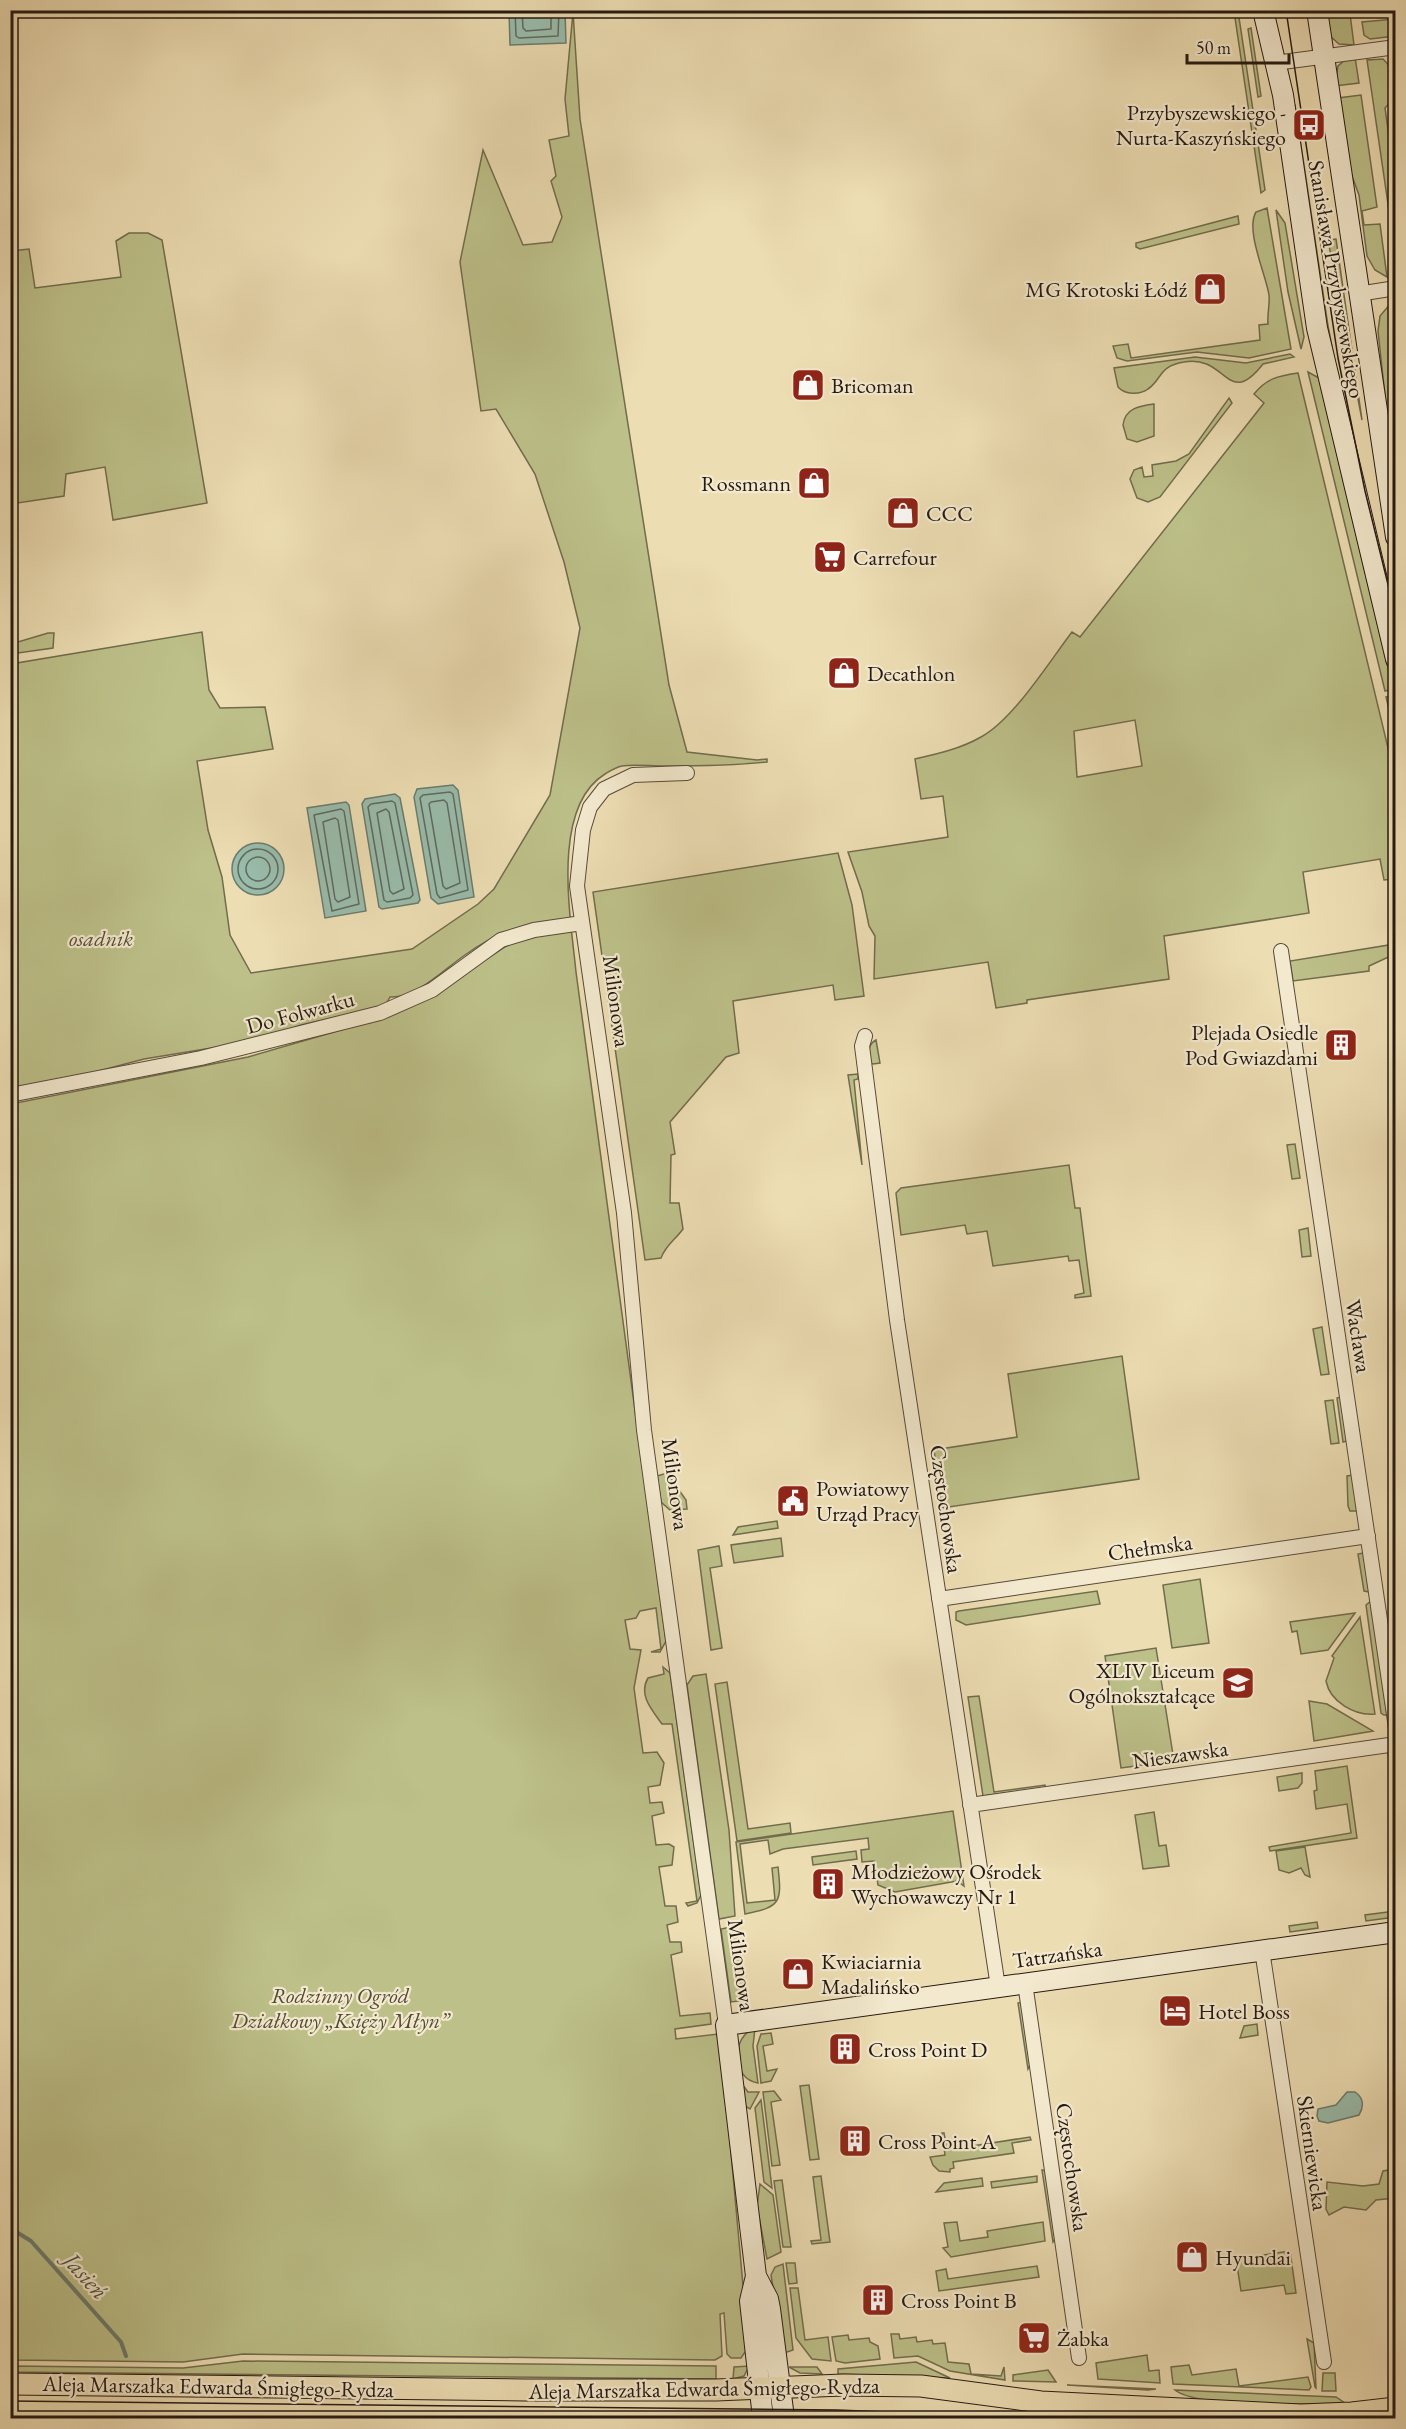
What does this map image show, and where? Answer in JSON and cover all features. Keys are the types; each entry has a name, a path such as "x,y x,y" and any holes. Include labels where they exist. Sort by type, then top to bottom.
{"main road":[{"name":"Aleja Marszałka Edwarda Śmigłego-Rydza","path":"10,2384 525,2390 921,2386 1041,2402 1300,2415 1352,2413 1395,2408"}],"street":[{"name":"Stanisława Przybyszewskiego","path":"1263,10 1283,98 1317,328 1395,659"},
{"name":"Stanisława Przybyszewskiego","path":"1317,10 1395,537"},
{"path":"1275,63 1395,47"},
{"path":"1358,294 1395,288"},
{"name":"Milionowa","path":"687,773 627,777 613,783 597,798 583,830 578,858 577,886 624,1213 644,1430 726,2025 756,2276 750,2301 763,2418"},
{"name":"Do Folwarku","path":"10,1095 222,1054 286,1035 380,1013 432,990 501,940 521,933 582,923"},
{"name":"Wacława","path":"1281,951 1395,1728"},
{"name":"Częstochowska","path":"865,1036 862,1046 877,1165 998,1988"},
{"name":"Chełmska","path":"939,1599 1368,1536"},
{"name":"Nieszawska","path":"970,1805 1395,1744"},
{"name":"Tatrzańska","path":"726,2025 1395,1932"},
{"name":"Skierniewicka","path":"1262,1950 1324,2362"},
{"name":"Częstochowska","path":"1025,1983 1079,2358"},
{"name":"Milionowa","path":"756,2276 768,2299 784,2418"}],"green space":[{"path":"1234,11 1238,11 1265,190 1261,193"},
{"name":"Rodzinny Ogród Działkowy „Księży Młyn”","path":"573,12 580,119 669,685 687,752 757,760 767,759 767,762 741,764 632,765 613,769 588,790 577,812 570,838 568,866 568,895 576,972 666,1641 660,1652 651,1652 661,1649 656,1608 640,1611 636,1618 625,1620 630,1649 641,1650 634,1688 643,1753 657,1752 664,1763 660,1785 648,1787 650,1803 662,1802 664,1813 652,1816 656,1845 669,1844 674,1847 672,1865 659,1867 665,1906 676,1906 678,1922 667,1925 670,1942 681,1942 682,1952 671,1955 680,2016 710,2013 711,2024 675,2029 676,2039 718,2034 724,2075 749,2352 745,2352 741,2358 731,2358 727,2354 724,2313 720,2314 722,2356 715,2360 243,2354 183,2362 11,2360 11,1104 248,1057 389,1016 428,997 540,924 510,930 491,939 473,949 420,988 400,996 390,997 385,1006 301,1025 260,1040 144,1059 53,1083 11,1089 11,664 202,632 209,690 220,708 265,707 273,749 197,761 208,830 222,877 230,935 251,973 412,949 478,904 494,889 550,795 580,628 564,562 535,474 496,409 481,411 460,262 483,150 523,245 552,242 562,217 551,181 556,176 549,140 569,136 565,99"},
{"path":"1350,14 1354,45 1339,44 1329,35 1326,17"},
{"path":"1395,19 1395,36 1370,39 1364,35 1362,22"},
{"path":"1251,28 1261,96 1258,97 1248,29"},
{"path":"1355,57 1359,83 1335,86 1338,66 1346,59"},
{"path":"1383,59 1391,70 1394,83 1392,97 1385,108 1395,180 1395,252 1367,60"},
{"path":"1361,95 1377,207 1362,211 1364,225 1380,224 1387,277 1375,270 1367,256 1359,195 1348,165 1338,98"},
{"path":"1291,105 1295,105 1328,326 1348,429 1324,327"},
{"path":"1267,208 1291,349 1249,358 1197,352 1127,361 1117,358 1113,346 1128,344 1131,358 1260,340 1259,325 1268,324 1269,295 1254,241 1253,220 1256,212"},
{"path":"1276,210 1285,223 1304,337 1301,349 1288,292"},
{"path":"1238,216 1239,224 1140,249 1136,247 1136,243"},
{"path":"129,233 148,233 162,240 207,503 113,520 105,467 66,474 64,496 11,504 11,251 29,249 35,288 121,277 116,241"},
{"path":"1336,239 1339,260 1362,420 1328,240"},
{"path":"1391,303 1396,331 1395,488 1378,331 1380,316"},
{"path":"1290,354 1294,357 1263,364 1251,377 1242,382 1234,381 1209,365 1198,362 1176,364 1165,370 1148,389 1137,393 1128,393 1118,387 1114,368 1195,357 1246,363"},
{"path":"1308,372 1319,378 1393,689 1385,691"},
{"path":"1298,373 1395,777 1395,879 1384,880 1380,859 1303,872 1309,913 1164,936 1169,979 1027,1000 1027,1003 996,1008 988,962 874,979 875,936 869,926 862,892 848,852 948,837 943,796 921,799 915,759 965,745 993,729 1005,718 1030,689 1072,632 1080,637 1264,403 1254,394 1268,381","holes":["1135,720 1142,766 1077,777 1074,731"]},
{"path":"1229,398 1232,403 1160,497 1148,502 1137,498 1130,479 1134,470 1142,467 1144,477 1153,476 1152,465 1176,461 1189,454"},
{"path":"1154,404 1154,436 1137,442 1127,439 1123,425 1130,411"},
{"path":"54,633 53,648 11,654 11,644"},
{"path":"1396,696 1395,735 1386,697"},
{"path":"838,853 852,905 864,996 835,1000 833,985 733,1001 739,1053 726,1057 670,1122 675,1154 671,1155 670,1203 679,1203 683,1229 661,1258 645,1260 593,892"},
{"path":"1395,944 1395,954 1369,966 1369,971 1293,981 1290,961"},
{"path":"876,1040 880,1063 873,1064 869,1062 869,1049"},
{"path":"858,1074 858,1079 854,1080 862,1165 848,1075"},
{"path":"1295,1144 1300,1178 1292,1179 1287,1145"},
{"path":"1069,1165 1075,1208 1080,1208 1091,1296 1075,1298 1075,1295 1084,1293 1079,1260 1069,1261 1068,1256 993,1266 987,1231 967,1234 965,1225 901,1235 896,1193 901,1188"},
{"path":"1308,1228 1311,1256 1302,1257 1299,1230"},
{"path":"1322,1327 1329,1374 1321,1375 1313,1329"},
{"path":"1122,1356 1139,1479 942,1508 934,1450 1017,1437 1008,1374"},
{"path":"1341,1397 1347,1441 1343,1442 1337,1398"},
{"path":"1333,1400 1339,1443 1331,1444 1325,1401"},
{"path":"667,1473 686,1500 687,1509 670,1510 661,1502 657,1476"},
{"path":"1353,1475 1357,1511 1350,1511 1348,1506 1347,1476"},
{"path":"777,1521 778,1528 733,1535 738,1527"},
{"path":"781,1538 783,1556 734,1563 731,1545"},
{"path":"719,1546 722,1566 710,1568 722,1648 711,1650 698,1550"},
{"path":"1363,1553 1370,1592 1364,1591 1358,1554"},
{"path":"1200,1579 1209,1643 1172,1648 1163,1585"},
{"path":"1097,1591 1100,1604 966,1625 956,1620 956,1612 959,1611"},
{"path":"1371,1601 1387,1715 1381,1713 1366,1605"},
{"path":"1355,1613 1328,1650 1301,1654 1297,1631 1292,1632 1290,1622"},
{"path":"1360,1617 1375,1714 1359,1713 1344,1706 1328,1689 1326,1681 1334,1658 1332,1656"},
{"path":"1156,1648 1174,1761 1121,1768 1105,1656"},
{"path":"663,1667 670,1673 701,1895 697,1903 688,1906 686,1903 697,1901 672,1724 662,1724 645,1696 645,1684 648,1678 664,1674"},
{"path":"706,1674 729,1830 735,1916 719,1919 687,1685 693,1676"},
{"path":"727,1682 748,1829 790,1823 791,1833 737,1841 715,1684"},
{"path":"979,1696 994,1792 1045,1785 1045,1788 983,1796 968,1697"},
{"path":"1309,1701 1327,1704 1373,1731 1314,1741"},
{"path":"1388,1753 1394,1761 1395,1790 1393,1791"},
{"path":"1347,1766 1357,1838 1270,1851 1269,1847 1351,1833 1347,1804 1316,1809 1314,1791 1317,1790 1315,1771"},
{"path":"1302,1773 1302,1783 1298,1788 1279,1791 1277,1777"},
{"path":"953,1811 964,1886 957,1881 895,1892 878,1885 874,1861 862,1862 861,1850 869,1849 868,1838 783,1849 770,1854 768,1840 740,1844 747,1903 775,1900 772,1868 778,1867 779,1895 776,1901 766,1909 745,1914 736,1842"},
{"path":"1154,1812 1159,1846 1166,1845 1169,1866 1143,1869 1135,1815"},
{"path":"1305,1847 1310,1877 1305,1875 1301,1868 1289,1873 1279,1870 1276,1851"},
{"path":"856,1851 857,1859 813,1865 812,1857"},
{"path":"1395,1911 1395,1917 1366,1921 1365,1915"},
{"path":"1317,1922 1318,1928 1290,1932 1289,1926"},
{"path":"736,1926 745,2000 731,2002 721,1929"},
{"path":"1022,2002 1031,2063 1028,2069 1018,2003"},
{"path":"1257,2024 1258,2035 1240,2038 1244,2026"},
{"path":"755,2028 753,2046 758,2083 749,2080 743,2074 737,2057 742,2039 747,2032"},
{"path":"771,2033 773,2044 763,2046 767,2071 777,2069 771,2081 761,2083 757,2046 761,2034"},
{"path":"742,2084 748,2092 759,2092 750,2109 745,2106"},
{"path":"809,2085 819,2159 810,2160 800,2086"},
{"path":"774,2091 781,2100 771,2102 780,2165 772,2166 763,2092"},
{"path":"761,2100 772,2188 764,2182 755,2108"},
{"path":"942,2133 944,2133 947,2150 1030,2137 1031,2140 1012,2143 1014,2153 953,2162 954,2168 950,2169 950,2172 939,2171 933,2165 930,2157 945,2155"},
{"path":"1395,2169 1395,2198 1376,2200 1366,2210 1344,2207 1329,2215 1326,2209 1327,2182 1363,2186 1379,2184 1383,2171"},
{"path":"1042,2170 1047,2171 1055,2239 1053,2242"},
{"path":"821,2176 830,2242 812,2244 811,2241 821,2240 813,2177"},
{"path":"1037,2176 1037,2182 992,2188 991,2182"},
{"path":"982,2178 983,2186 936,2192 944,2183"},
{"path":"782,2180 791,2247 783,2247 774,2181"},
{"path":"760,2184 773,2195 781,2252 767,2259 757,2206"},
{"path":"957,2222 960,2241 988,2237 987,2231 1043,2222 1045,2241 951,2257 943,2248 948,2247 944,2223"},
{"path":"1290,2251 1296,2293 1286,2294 1284,2285 1241,2291 1236,2259"},
{"path":"786,2263 795,2263 797,2283 789,2284"},
{"path":"783,2264 793,2350 784,2353 771,2275 775,2267"},
{"path":"1037,2266 1039,2277 939,2291 936,2271 946,2269 948,2279"},
{"path":"790,2288 798,2288 805,2340 828,2337 831,2361 812,2359 796,2338"},
{"path":"891,2334 899,2334 900,2339 916,2337 917,2342 932,2340 933,2344 945,2343 948,2362 969,2364 971,2374 1001,2376 1004,2367 1005,2380 950,2371 918,2356 894,2358"},
{"path":"848,2335 849,2340 869,2338 870,2342 878,2346 880,2359 845,2363 836,2361 832,2337"},
{"path":"1307,2339 1314,2343 1316,2388 1315,2387"},
{"path":"1147,2355 1149,2371 1159,2370 1160,2383 1098,2379 1096,2363"},
{"path":"243,2361 716,2366 716,2379 11,2372 11,2366 183,2368"},
{"path":"916,2362 950,2378 838,2374 838,2369"},
{"path":"1189,2365 1192,2375 1236,2369 1239,2386 1308,2377 1311,2387 1309,2390 1173,2384 1171,2367"},
{"path":"749,2366 744,2376 733,2379 734,2367"},
{"path":"789,2367 817,2367 822,2374 800,2373"},
{"path":"1048,2370 1056,2382 1013,2381 1013,2375"},
{"path":"1323,2373 1335,2373 1336,2391 1322,2391"},
{"path":"1067,2385 1156,2389 1148,2390"},
{"path":"1175,2390 1336,2397 1345,2403 1256,2404 1206,2400 1187,2396"}],"water":[{"path":"509,11 565,11 566,43 510,45"},
{"path":"453,785 458,790 474,897 438,904 431,898 414,797 417,789"},
{"path":"395,794 400,798 420,900 418,903 382,909 379,907 362,804 365,799"},
{"path":"346,802 349,805 366,911 325,918 307,808"},
{"path":"258,843 268,845 276,851 282,859 284,869 282,879 276,887 268,893 258,895 248,893 240,887 234,879 232,869 234,859 240,851 248,845"},
{"path":"1347,2092 1355,2092 1362,2100 1359,2115 1328,2123 1319,2121 1318,2109 1336,2105"}],"waterway":[{"name":"Jasień","path":"10,2228 31,2241 121,2342 126,2356"}],"tram line":[{"path":"1286,10 1338,358 1365,491 1396,617"},
{"path":"10,2401 837,2410 1040,2418"}],"place":[{"name":"Przybyszewskiego - Nurta-Kaszyńskiego","path":"1309,125"},
{"name":"MG Krotoski Łódź","path":"1210,289"},
{"name":"Bricoman","path":"808,385"},
{"name":"Rossmann","path":"814,483"},
{"name":"CCC","path":"903,513"},
{"name":"Carrefour","path":"830,557"},
{"name":"Decathlon","path":"844,673"},
{"name":"Plejada Osiedle Pod Gwiazdami","path":"1341,1045"},
{"name":"Powiatowy Urząd Pracy","path":"793,1501"},
{"name":"XLIV Liceum Ogólnokształcące","path":"1238,1683"},
{"name":"Młodzieżowy Ośrodek Wychowawczy Nr 1","path":"828,1884"},
{"name":"Kwiaciarnia Madalińsko","path":"798,1974"},
{"name":"Hotel Boss","path":"1175,2011"},
{"name":"Cross Point D","path":"845,2049"},
{"name":"Cross Point A","path":"855,2141"},
{"name":"Hyundai","path":"1192,2257"},
{"name":"Cross Point B","path":"878,2300"},
{"name":"Żabka","path":"1034,2338"}],"park label":[{"name":"osadnik","path":"101,938"}]}
